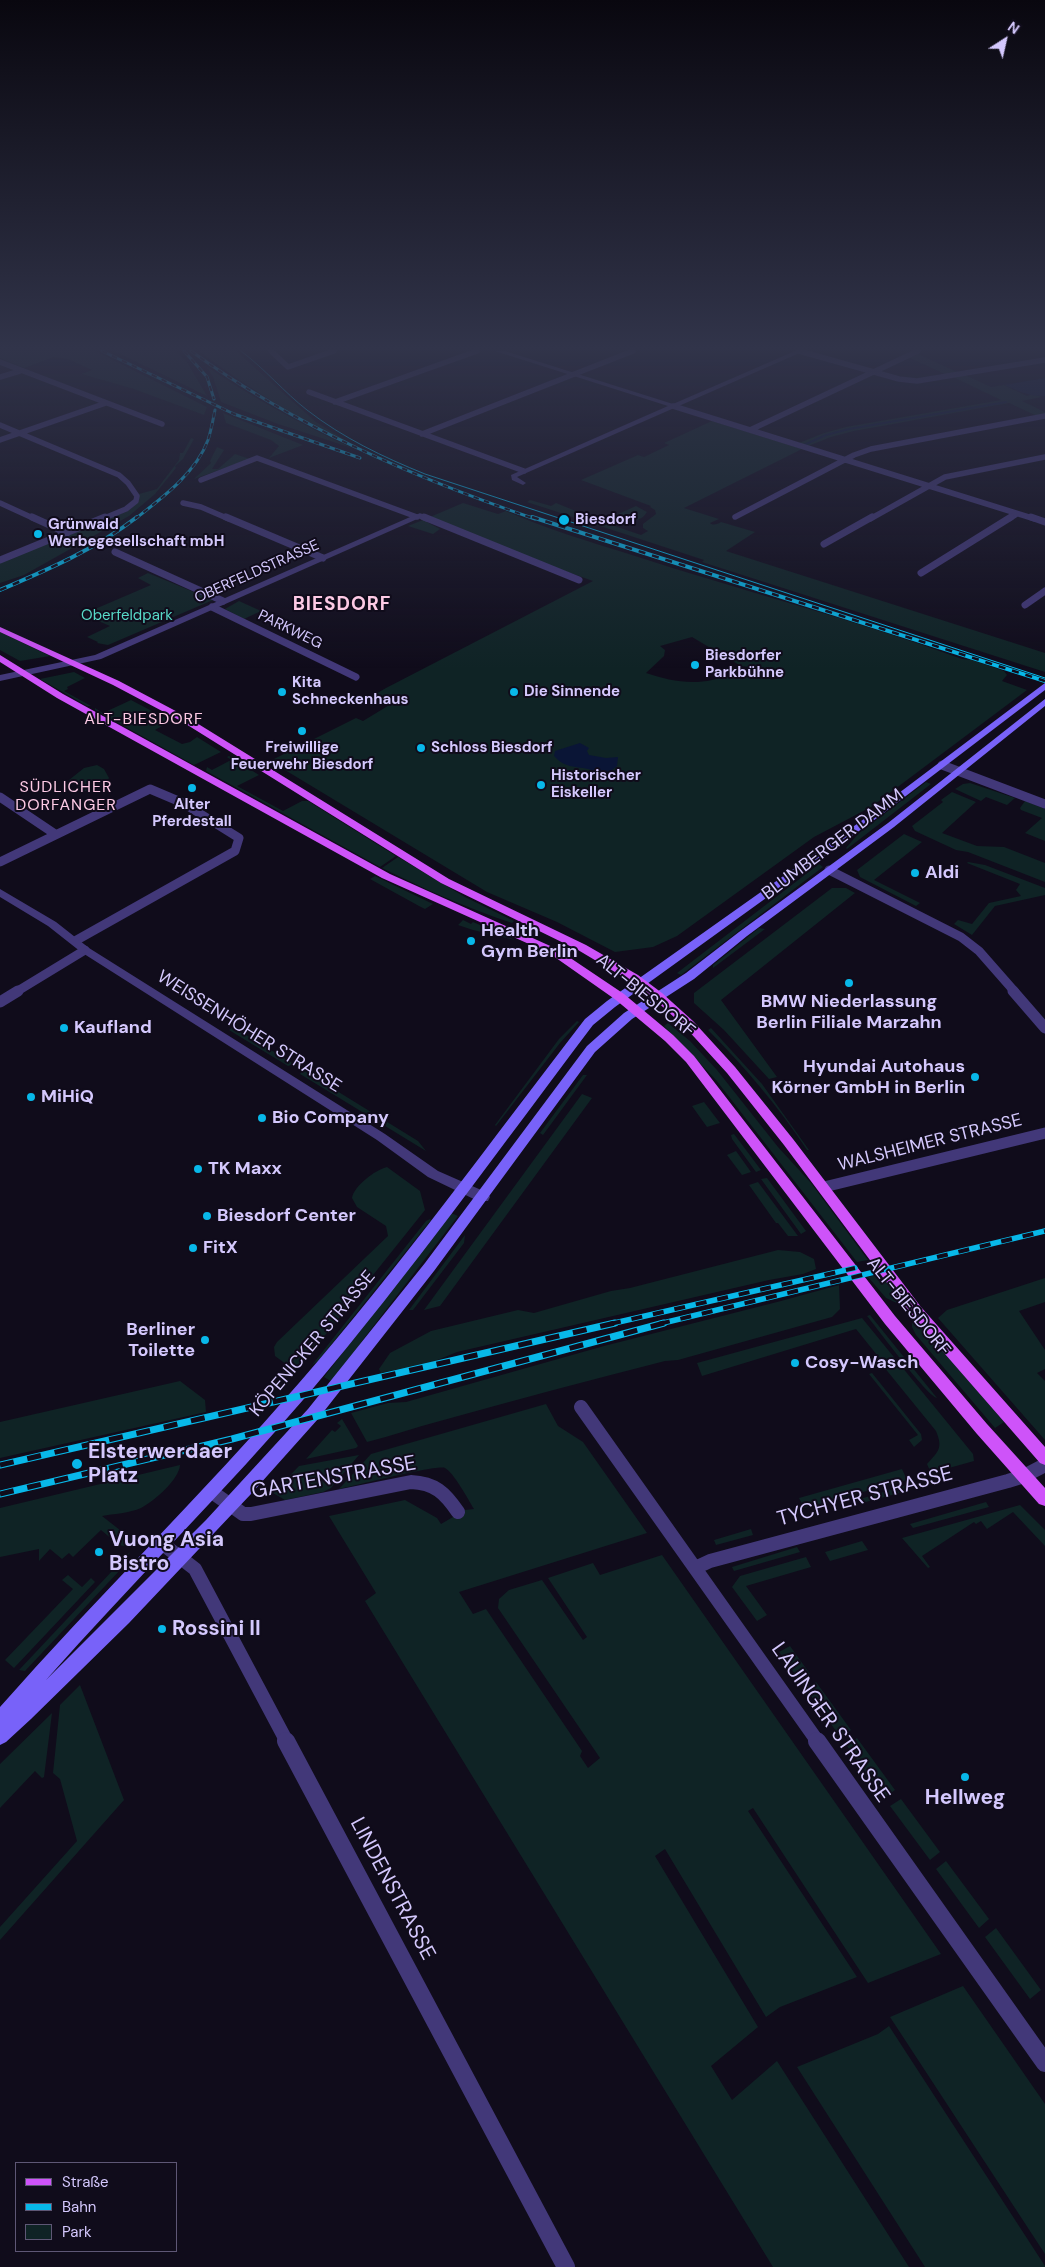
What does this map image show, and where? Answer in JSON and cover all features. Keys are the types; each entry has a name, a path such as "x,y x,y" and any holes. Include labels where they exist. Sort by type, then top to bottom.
{"main road":[{"name":"ALT-BIESDORF","path":"0,629 76,663 184,719 452,885 486,904 564,939 641,983 689,1025 736,1075 824,1187 916,1311 1045,1458"},
{"name":"ALT-BIESDORF","path":"0,658 181,764 386,876 553,952 574,964 620,997 690,1059 890,1320 1045,1499"},
{"name":"BLUMBERGER DAMM","path":"641,983 942,765 1044,687"},
{"name":"BLUMBERGER DAMM","path":"636,1010 690,976 891,825 1045,702"},
{"path":"829,870 826,865 842,838"},
{"name":"KÖPENICKER STRASSE","path":"0,1720 42,1672 212,1492 305,1386 384,1292 589,1022 641,983"},
{"path":"0,1736 56,1684 180,1558 231,1505 311,1416 394,1316 591,1049 636,1010"}],"street":[{"path":"0,560 130,507 136,499 134,491 119,475 76,457"},
{"path":"485,457 524,471"},
{"path":"523,483 514,479 515,475 557,457"},
{"path":"835,457 1045,522"},
{"path":"735,517 851,457"},
{"path":"824,544 928,486 953,475 1045,457"},
{"path":"201,480 258,458 419,516 579,580"},
{"path":"183,502 201,507 323,558"},
{"path":"0,503 67,533"},
{"path":"921,574 1017,514"},
{"name":"OBERFELDSTRASSE","path":"76,663 98,657 419,516"},
{"path":"115,552 223,602"},
{"path":"1025,605 1045,591"},
{"name":"PARKWEG","path":"212,607 356,677"},
{"path":"0,678 21,672 76,663"},
{"path":"942,765 1045,804"},
{"path":"0,862 150,789 159,790 173,797 239,838 235,851 80,945 0,1002"},
{"path":"0,797 55,834"},
{"path":"829,870 961,937 979,951 1045,1028"},
{"name":"WEISSENHÖHER STRASSE","path":"0,892 380,1136 433,1174 482,1197"},
{"name":"WALSHEIMER STRASSE","path":"824,1187 1045,1133"},
{"name":"LAUINGER STRASSE","path":"581,1407 1045,2062"},
{"name":"TYCHYER STRASSE","path":"695,1568 710,1561 1024,1476 1045,1464"},
{"name":"GARTENSTRASSE","path":"212,1492 243,1514 251,1514 410,1482 428,1482 442,1490 458,1512"},
{"name":"LINDENSTRASSE","path":"164,1544 195,1570 566,2267"}],"green space":[{"path":"179,457 184,457 175,466 176,468 155,494 129,516 24,575 0,583 0,562 128,511 139,501 139,494 157,489"},
{"path":"212,457 220,457 212,469 218,469 232,457 250,459 194,479 211,463"},
{"path":"634,457 786,457 684,508 719,519 710,523 717,524 721,522 755,532 726,551 1045,653 1045,672 702,562 704,560 527,502 530,500 551,506 556,503 641,535 648,531 643,528 643,524 656,514 651,506 581,480"},
{"path":"463,503 498,514 506,511 584,540 839,618 962,659 972,660 1004,671 1007,675 1002,681 1027,690 871,807 814,837 677,936 653,947 615,952 557,922 487,892 270,761 356,718 363,721 391,704 374,695 593,581 548,565 430,517","holes":["692,637 741,666 765,669 779,678 768,679 757,673 748,673 687,682 670,680 646,673 664,656 665,650 660,646"]},
{"path":"636,506 647,512 643,517 634,521 608,515 618,514"},
{"path":"423,520 440,529 433,534 408,526"},
{"name":"Oberfeldpark","path":"148,573 213,600 108,645 97,643 87,637 110,626 96,620 96,617 88,612 151,585 138,578"},
{"path":"239,601 261,611 244,619 225,609"},
{"path":"0,632 50,656 20,661 0,650"},
{"path":"74,672 85,678 67,687 68,689 64,691 91,706 87,706 40,679"},
{"path":"131,700 171,721 155,730 182,744 190,742 197,737 221,752 194,765 95,710 95,708 103,713"},
{"path":"229,756 259,775 237,786 283,811 302,801 308,801 396,856 380,867 206,771 207,767 212,770 231,760 227,757"},
{"path":"97,765 104,769 109,778 100,790 85,791 69,780 84,768"},
{"path":"926,782 931,784 846,848 858,834"},
{"path":"970,783 1015,798 1007,805 986,797 981,801 955,789 963,784"},
{"path":"952,792 976,802 942,833 977,846 1004,847 1045,863 1045,882 968,852 956,850 915,831 912,826 943,802 941,800"},
{"path":"1025,801 1045,809 1045,841 1025,833 1042,818 1021,810 1020,808"},
{"path":"904,834 922,842 874,880 920,903 916,906 860,877 857,870"},
{"path":"398,857 465,897 514,921 512,923 462,905 382,868"},
{"path":"968,862 985,865 1045,888 1045,895 995,906 972,935 954,924 958,920 972,924 989,903 1021,896 1016,890 1020,884"},
{"path":"819,864 823,867 681,975 677,973"},
{"path":"375,876 433,904 425,909 370,879"},
{"path":"832,888 846,888 855,893 721,1000 777,1077 769,1079 724,1030 694,1003 694,993"},
{"path":"463,920 471,924 473,922 515,940 458,925"},
{"path":"759,928 765,929 713,968 713,965"},
{"path":"577,1021 579,1022 560,1043 496,1126 559,1039"},
{"path":"668,1023 690,1041 717,1070 778,1147 811,1183 868,1260 857,1262 716,1080 664,1026"},
{"path":"233,1027 294,1064 288,1066 229,1030"},
{"path":"711,1028 762,1084 809,1150 807,1150 785,1118 760,1087 708,1030"},
{"path":"303,1070 418,1141 426,1151 300,1074"},
{"path":"583,1075 587,1075 543,1135 540,1133"},
{"path":"582,1094 592,1098 440,1306 424,1310"},
{"path":"704,1102 720,1123 707,1127 692,1106"},
{"path":"734,1134 761,1170 756,1172 732,1139 731,1135"},
{"path":"736,1151 751,1172 742,1175 727,1155"},
{"path":"387,1167 420,1191 425,1210 298,1369 290,1367 275,1356 274,1347 277,1342 388,1236 386,1226 357,1207 352,1198 366,1179"},
{"path":"767,1178 806,1231 801,1234 761,1179"},
{"path":"758,1182 798,1236 788,1236 776,1223 749,1185"},
{"path":"451,1213 458,1216 362,1341 345,1370 334,1383 324,1377"},
{"path":"430,1219 318,1361 312,1365 426,1221"},
{"path":"465,1235 464,1243 413,1310 409,1310"},
{"path":"778,1250 800,1252 814,1259 816,1269 803,1274 769,1280 457,1352 435,1361 381,1373 379,1369 390,1353 431,1331 518,1310 534,1313 611,1291 630,1288"},
{"path":"881,1274 900,1298 899,1304 886,1298 868,1277"},
{"path":"1045,1278 1045,1302 1019,1311 1045,1350 1045,1369 1037,1373 1045,1381 1045,1440 938,1318 947,1310"},
{"path":"839,1285 840,1309 832,1317 678,1360 665,1361 431,1423 376,1440 367,1442 351,1413 388,1403 406,1402 604,1346"},
{"path":"870,1315 937,1398 923,1386 902,1361 867,1316"},
{"path":"862,1318 973,1454 974,1461 931,1473 927,1464 939,1449 936,1431 875,1356 877,1355 856,1329 702,1376 697,1363"},
{"path":"915,1322 921,1325 1004,1422 995,1428 916,1335 912,1327 912,1323"},
{"path":"872,1373 921,1434 922,1440 914,1447 909,1440 918,1435 869,1374"},
{"path":"180,1381 205,1400 206,1412 0,1458 0,1422"},
{"path":"546,1404 558,1426 583,1442 647,1533 459,1592 473,1614 486,1609 582,1751 580,1756 588,1768 600,1758 498,1608 499,1599 509,1590 542,1580 583,1640 587,1637 548,1578 593,1563 600,1575 662,1555 941,1954 868,1983 753,1808 748,1811 857,1977 780,2007 766,2017 665,1849 655,1856 758,2027 711,2066 732,2100 777,2061 909,2267 773,2267 365,1601 376,1593 329,1516 405,1500 437,1518 441,1524 465,1510 474,1509 457,1481 445,1468 412,1472 339,1489 371,1454"},
{"path":"342,1419 358,1446 306,1459 332,1430 335,1432 341,1426 337,1423"},
{"path":"359,1455 331,1488 323,1492 285,1500 273,1493 299,1466"},
{"path":"180,1465 179,1471 171,1483 146,1505 132,1511 102,1516 134,1541 128,1547 119,1545 101,1530 73,1557 69,1553 62,1559 50,1549 39,1561 39,1549 0,1557 0,1508"},
{"path":"902,1469 907,1480 804,1508 799,1498"},
{"path":"907,1485 907,1491 862,1503 860,1499"},
{"path":"986,1502 989,1507 913,1528 910,1524"},
{"path":"1020,1505 1045,1530 1045,1546 1013,1512 987,1529 981,1521 976,1524 974,1522 922,1556 930,1567 928,1568 902,1538"},
{"path":"751,1529 753,1535 716,1545 714,1540"},
{"path":"862,1541 868,1550 830,1561 825,1552"},
{"path":"797,1547 800,1552 734,1571 732,1567"},
{"path":"130,1552 122,1568 25,1671 19,1670"},
{"path":"806,1557 811,1567 746,1586 767,1615 757,1621 732,1587 740,1576"},
{"path":"68,1575 82,1587 91,1578 95,1582 14,1668 5,1660 73,1589 62,1580"},
{"path":"790,1646 810,1674 800,1681 779,1652"},
{"path":"816,1682 851,1730 841,1738 806,1689"},
{"path":"80,1685 124,1800 0,1940 0,1927 77,1841 60,1779 53,1773 60,1705"},
{"path":"52,1713 44,1777 42,1778 35,1771 0,1808 0,1764"},
{"path":"857,1738 895,1790 884,1798 847,1746"},
{"path":"901,1799 940,1852 930,1860 890,1806"},
{"path":"946,1861 989,1919 979,1928 936,1869"},
{"path":"996,1928 1041,1990 1030,1999 985,1937"},
{"path":"963,1986 1045,2104 1045,2254 890,2017"},
{"path":"889,2026 1045,2267 925,2267 797,2067 878,2034"}],"water":[{"path":"580,743 589,748 587,751 589,755 606,758 618,757 617,766 607,774 600,773 566,765 554,756 555,751"}],"tram line":[{"path":"386,457 425,474 1045,678"}],"railway":[{"path":"135,519 177,484 200,457"},
{"path":"377,457 445,486 535,519"},
{"path":"0,590 53,567 88,549 137,517"},
{"path":"532,517 1045,681"},
{"path":"659,1324 1045,1231"},
{"path":"610,1324 855,1268"},
{"path":"0,1465 615,1323"},
{"path":"0,1494 232,1439 664,1323"}],"place":[{"name":"Biesdorf","path":"564,520"},
{"name":"Grünwald Werbegesellschaft mbH","path":"38,534"},
{"name":"Biesdorfer Parkbühne","path":"695,665"},
{"name":"Kita Schneckenhaus","path":"282,692"},
{"name":"Die Sinnende","path":"514,692"},
{"name":"Freiwillige Feuerwehr Biesdorf","path":"302,731"},
{"name":"Schloss Biesdorf","path":"421,748"},
{"name":"Historischer Eiskeller","path":"541,785"},
{"name":"Alter Pferdestall","path":"192,788"},
{"name":"Aldi","path":"915,873"},
{"name":"Health Gym Berlin","path":"471,941"},
{"name":"BMW Niederlassung Berlin Filiale Marzahn","path":"849,983"},
{"name":"Kaufland","path":"64,1028"},
{"name":"Hyundai Autohaus Körner GmbH in Berlin","path":"975,1077"},
{"name":"MiHiQ","path":"31,1097"},
{"name":"Bio Company","path":"262,1118"},
{"name":"TK Maxx","path":"198,1169"},
{"name":"Biesdorf Center","path":"207,1216"},
{"name":"FitX","path":"193,1248"},
{"name":"Berliner Toilette","path":"205,1340"},
{"name":"Cosy-Wasch","path":"795,1363"},
{"name":"Elsterwerdaer Platz","path":"77,1464"},
{"name":"Vuong Asia Bistro","path":"99,1552"},
{"name":"Rossini II","path":"162,1629"},
{"name":"Hellweg","path":"965,1777"}],"district":[{"name":"BIESDORF","path":"342,605"},
{"name":"ALT-BIESDORF","path":"144,720"},
{"name":"SÜDLICHER DORFANGER","path":"66,797"}]}
